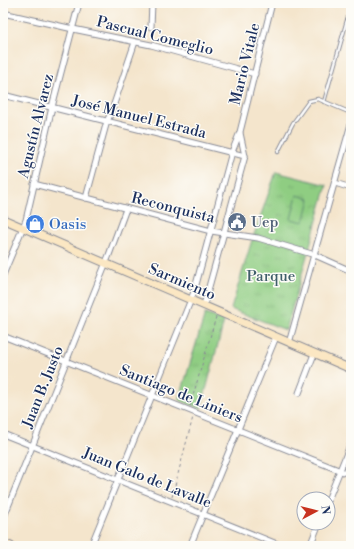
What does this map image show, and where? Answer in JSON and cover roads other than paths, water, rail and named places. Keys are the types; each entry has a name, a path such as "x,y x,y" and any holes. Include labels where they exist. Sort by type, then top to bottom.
{"street":[{"name":"Agustín Alvarez","path":"3,274 23,228 79,3"},
{"path":"151,27 152,3"},
{"name":"Mario Vitale","path":"91,546 194,292 232,152 240,132 272,3"},
{"name":"Pascual Comeglio","path":"3,13 135,42 255,74"},
{"path":"86,198 107,121 135,42"},
{"name":"José Manuel Estrada","path":"3,95 246,156"},
{"path":"289,343 349,139 351,124"},
{"name":"Mario Vitale","path":"204,305 246,156 240,132"},
{"path":"335,183 351,188"},
{"name":"Reconquista","path":"34,184 211,230 258,238 315,255 351,271"},
{"name":"Juan B. Justo","path":"3,519 126,209"},
{"name":"Sarmiento","path":"3,219 351,369"},
{"name":"Santiago de Liniers","path":"3,336 351,475"},
{"path":"190,546 276,337"},
{"path":"299,393 314,354"},
{"name":"Juan Galo de Lavalle","path":"3,434 282,546"},
{"path":"332,491 351,443"},
{"path":"310,546 316,531"},
{"path":"3,543 11,546"}],"lane":[{"path":"324,102 351,6"},
{"path":"278,152 293,123 309,101 318,99 351,113"}],"place":[{"name":"Uep","path":"237,222"},
{"name":"Oasis","path":"35,224"}],"park label":[{"name":"Parque","path":"271,276"}]}
